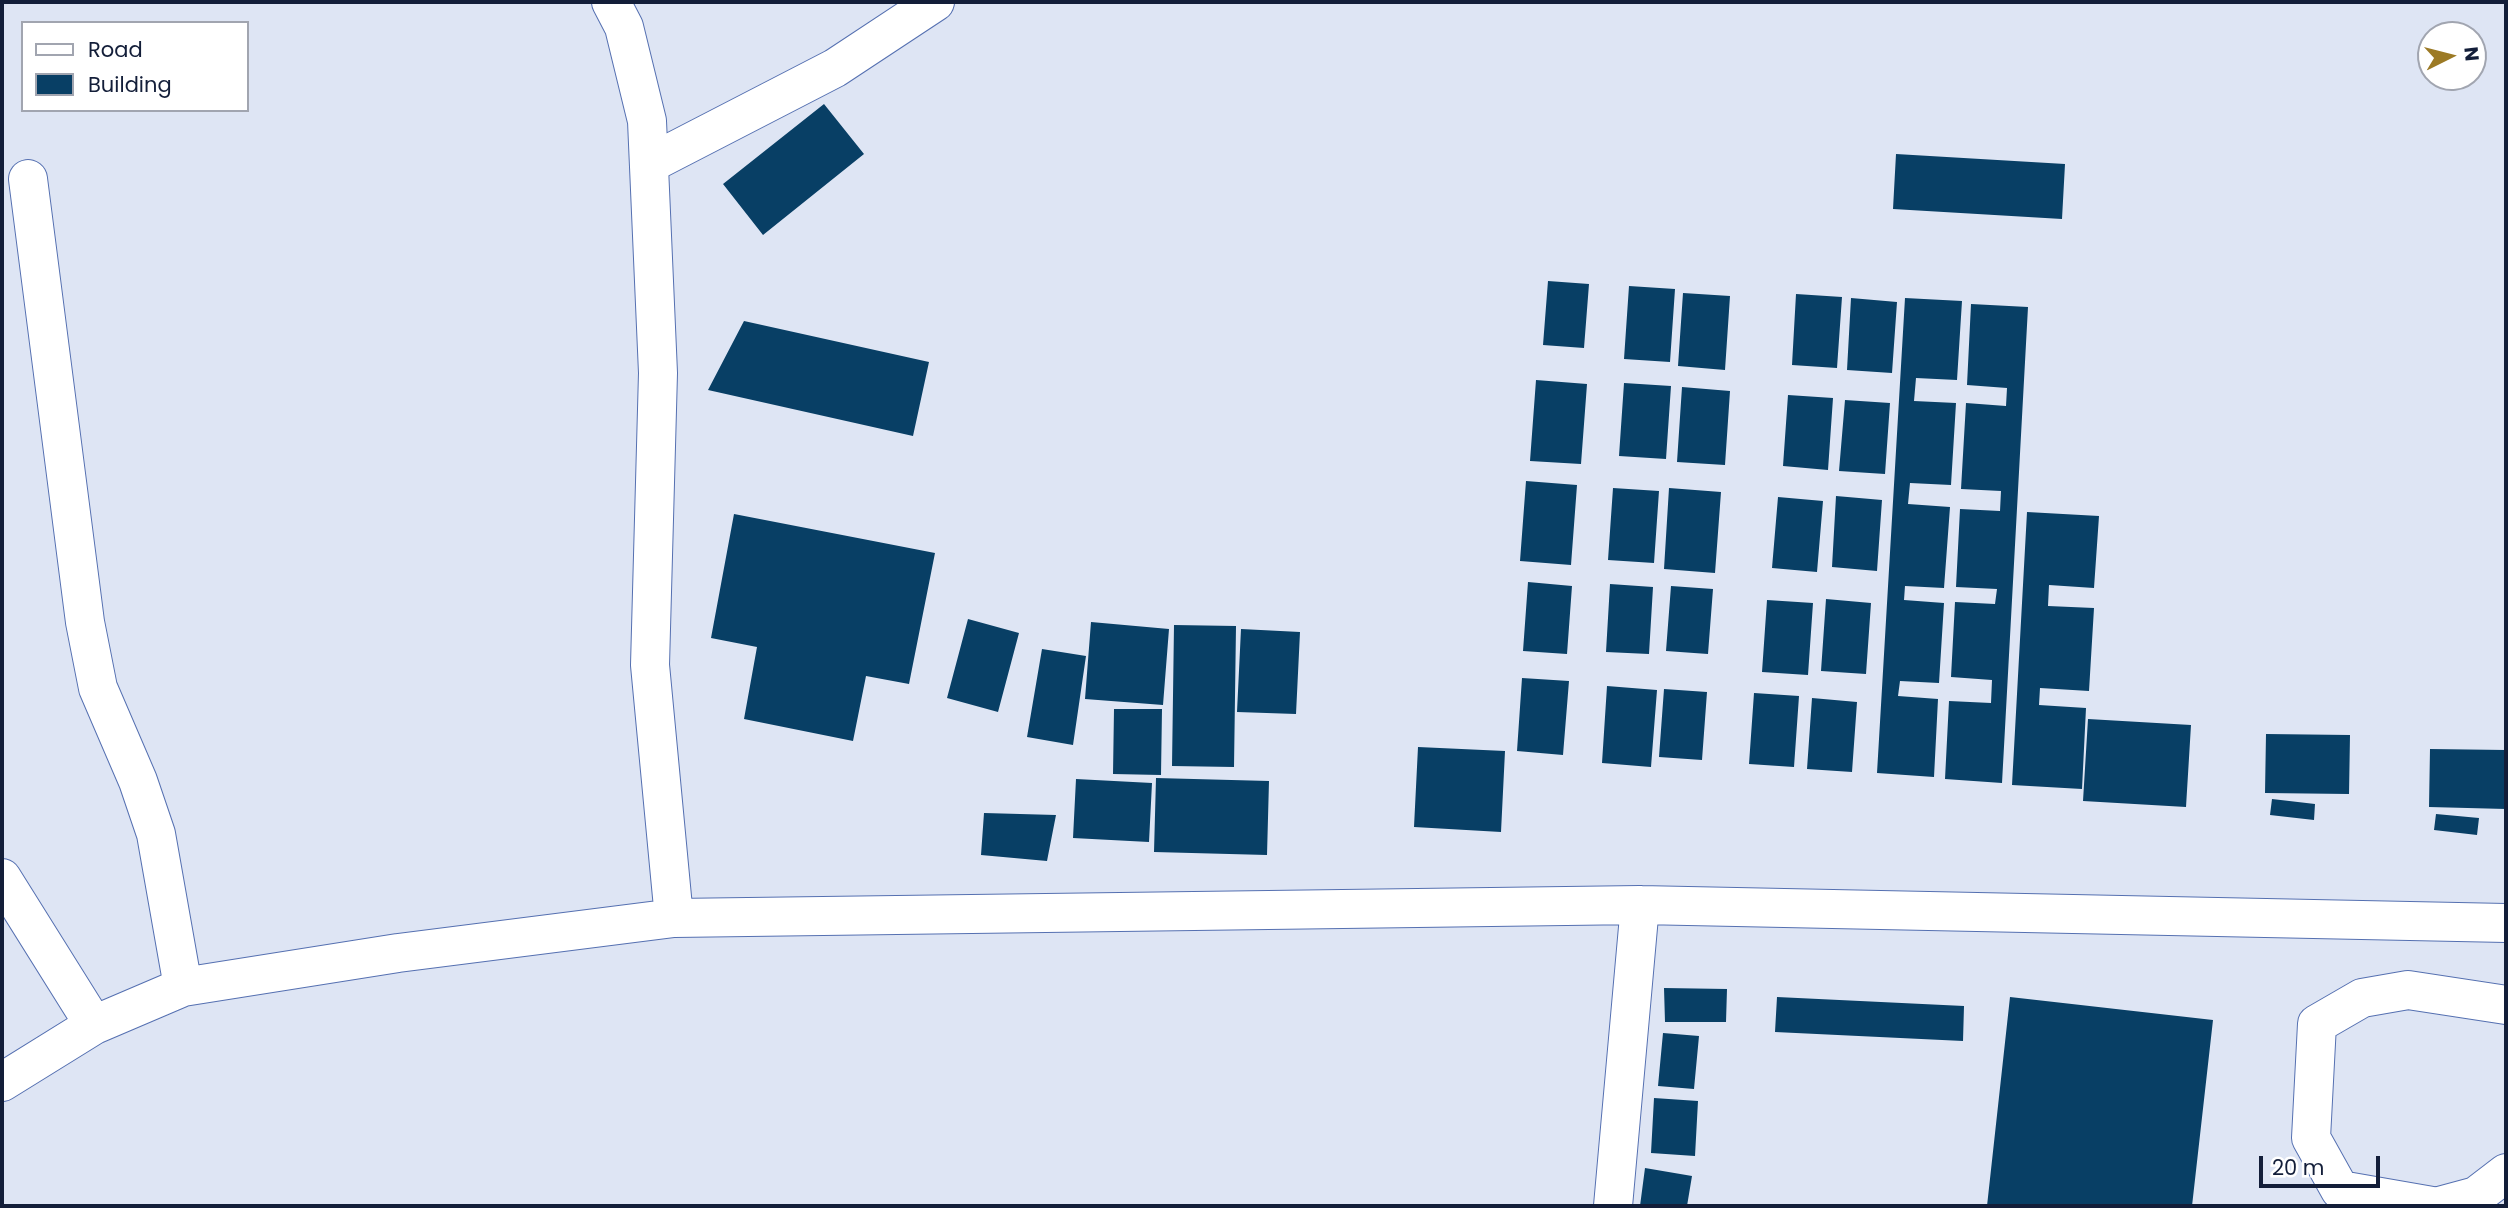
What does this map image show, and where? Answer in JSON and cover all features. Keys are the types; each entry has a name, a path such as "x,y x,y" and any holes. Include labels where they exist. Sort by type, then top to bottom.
{"street":[{"path":"611,2 624,27 647,121 658,373 650,665 674,918"},
{"path":"649,164 835,68 935,2"},
{"path":"27,179 85,622 98,688 138,781 156,834 183,987"},
{"path":"2,878 94,1025"},
{"path":"1614,1206 1640,905"},
{"path":"2,1082 94,1025 183,987 398,953 674,918 1640,905 2506,923"},
{"path":"2432,1206 2340,1190 2311,1138 2317,1024 2361,998 2408,990 2506,1005"},
{"path":"2438,1206 2476,1196 2506,1173"}],"building":[{"path":"824,104 864,154 763,235 723,184"},
{"path":"1896,154 2065,164 2062,219 1893,209"},
{"path":"1548,281 1589,284 1584,348 1543,345"},
{"path":"1629,286 1675,289 1670,362 1624,359"},
{"path":"1683,293 1730,296 1725,370 1678,366"},
{"path":"1796,294 1842,297 1837,368 1792,365"},
{"path":"1851,298 1897,302 1892,373 1847,370"},
{"path":"1905,298 1962,301 1957,380 1916,378 1914,401 1956,403 1951,485 1910,483 1908,504 1950,507 1944,588 1905,586 1904,600 1944,603 1939,683 1900,681 1898,696 1938,699 1934,777 1877,773"},
{"path":"1971,304 2028,307 2002,783 1945,779 1949,701 1991,703 1992,680 1951,677 1955,602 1995,604 1997,589 1956,587 1960,509 2000,511 2001,491 1961,489 1966,403 2006,406 2007,388 1967,385"},
{"path":"744,321 929,362 913,436 708,390"},
{"path":"1536,380 1587,384 1581,464 1530,461"},
{"path":"1624,383 1671,386 1666,459 1619,456"},
{"path":"1682,387 1730,391 1725,465 1677,462"},
{"path":"1788,395 1833,398 1828,470 1783,466"},
{"path":"1845,400 1890,403 1885,474 1839,471"},
{"path":"1526,481 1577,485 1571,565 1520,561"},
{"path":"1613,488 1659,491 1654,563 1608,560"},
{"path":"1669,488 1721,492 1715,573 1664,569"},
{"path":"1836,496 1882,500 1877,571 1832,567"},
{"path":"1778,497 1823,501 1817,572 1772,568"},
{"path":"2027,512 2099,516 2094,588 2049,585 2048,606 2094,608 2089,691 2040,688 2039,705 2086,708 2082,789 2012,785"},
{"path":"734,514 935,553 909,684 866,676 853,741 744,719 757,647 711,638"},
{"path":"1528,582 1572,586 1567,654 1523,651"},
{"path":"1610,584 1653,587 1649,654 1606,652"},
{"path":"1671,586 1713,589 1708,654 1666,651"},
{"path":"1826,599 1871,603 1866,674 1821,671"},
{"path":"1767,600 1813,603 1808,675 1762,672"},
{"path":"968,619 1019,633 998,712 947,698"},
{"path":"1091,622 1169,629 1163,705 1085,699"},
{"path":"1174,625 1236,626 1234,767 1172,766"},
{"path":"1241,629 1300,632 1296,714 1237,712"},
{"path":"1042,649 1086,656 1073,745 1027,737"},
{"path":"1522,678 1569,681 1563,755 1517,751"},
{"path":"1607,686 1657,690 1651,767 1602,763"},
{"path":"1664,689 1707,692 1702,760 1659,757"},
{"path":"1754,693 1799,696 1794,767 1749,764"},
{"path":"1812,698 1857,702 1852,772 1807,769"},
{"path":"1114,709 1162,709 1161,775 1113,774"},
{"path":"2088,719 2191,725 2186,807 2083,801"},
{"path":"2266,734 2350,735 2349,794 2265,793"},
{"path":"1418,747 1505,751 1501,832 1414,827"},
{"path":"2430,749 2506,750 2506,809 2429,807"},
{"path":"1156,778 1269,781 1267,855 1154,852"},
{"path":"1076,779 1152,783 1149,842 1073,838"},
{"path":"2272,799 2315,804 2314,820 2270,815"},
{"path":"984,813 1056,815 1047,861 981,855"},
{"path":"2436,814 2479,818 2477,835 2434,830"},
{"path":"1664,988 1727,989 1726,1022 1665,1022"},
{"path":"1777,997 1964,1006 1963,1041 1775,1032"},
{"path":"2010,997 2213,1020 2192,1206 1987,1206"},
{"path":"1663,1033 1699,1036 1694,1089 1658,1086"},
{"path":"1654,1098 1698,1101 1695,1156 1651,1153"},
{"path":"1645,1168 1692,1176 1687,1206 1640,1206"}]}
